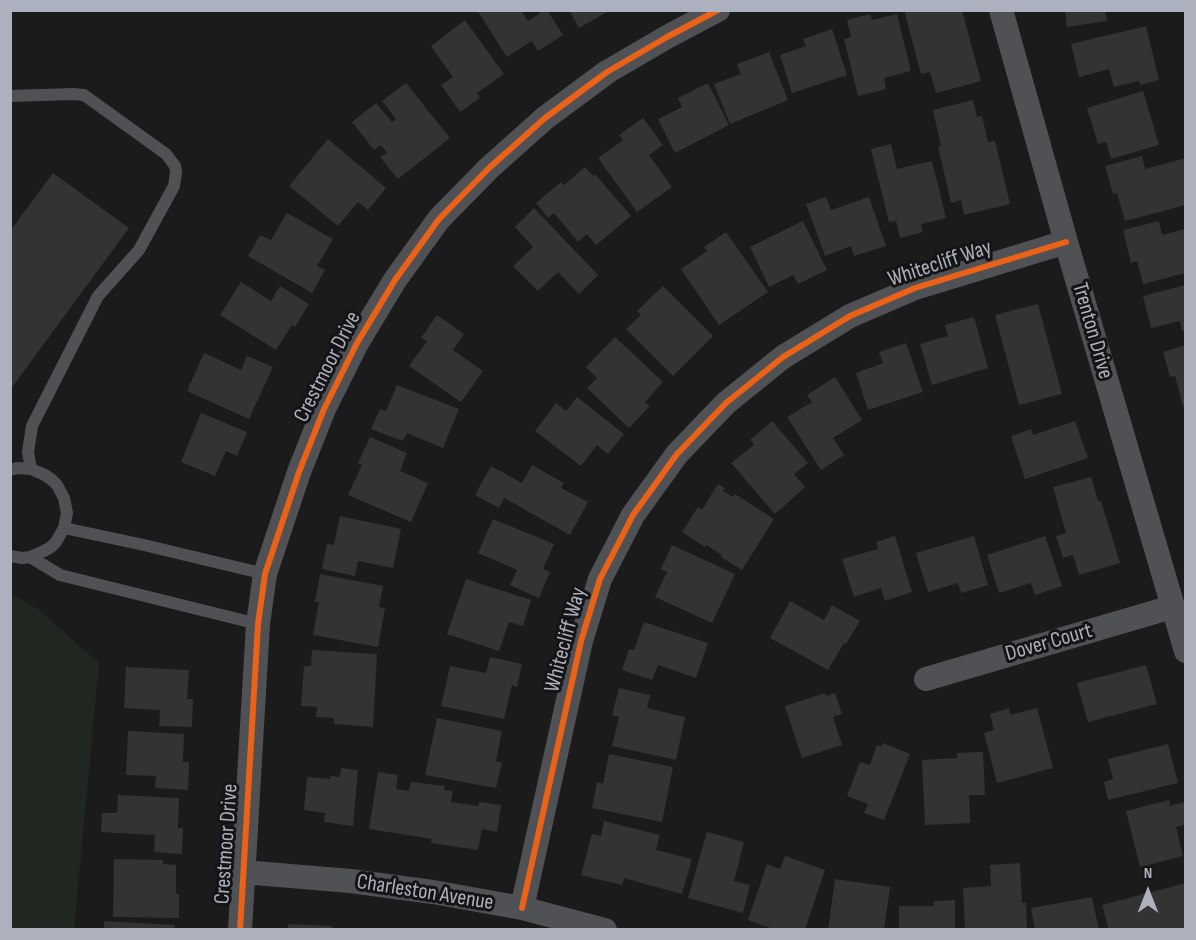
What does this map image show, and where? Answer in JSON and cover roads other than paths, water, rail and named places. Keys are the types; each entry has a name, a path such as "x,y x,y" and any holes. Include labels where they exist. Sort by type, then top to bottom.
{"street":[{"name":"Crestmoor Drive","path":"240,930 258,624 265,574 299,472 324,409 357,343 395,280 440,219 489,168 554,111 607,72 718,10"},
{"name":"Trenton Drive","path":"1001,10 1185,651"},
{"name":"Whitecliff Way","path":"522,908 581,641 600,579 633,514 677,454 726,403 783,357 850,316 915,288 1066,242"},
{"name":"Dover Court","path":"926,679 1172,608"},
{"name":"Charleston Avenue","path":"243,872 350,881 433,892 522,908 605,930"}],"lane":[{"path":"10,96 84,95 166,154 177,173 174,186 139,250 98,296 32,426 28,452 31,469"},
{"path":"10,470 31,469 52,480 64,498 67,513 64,528 51,547 30,557 10,556"},
{"path":"64,528 265,574"},
{"path":"30,557 60,575 258,624"}]}
